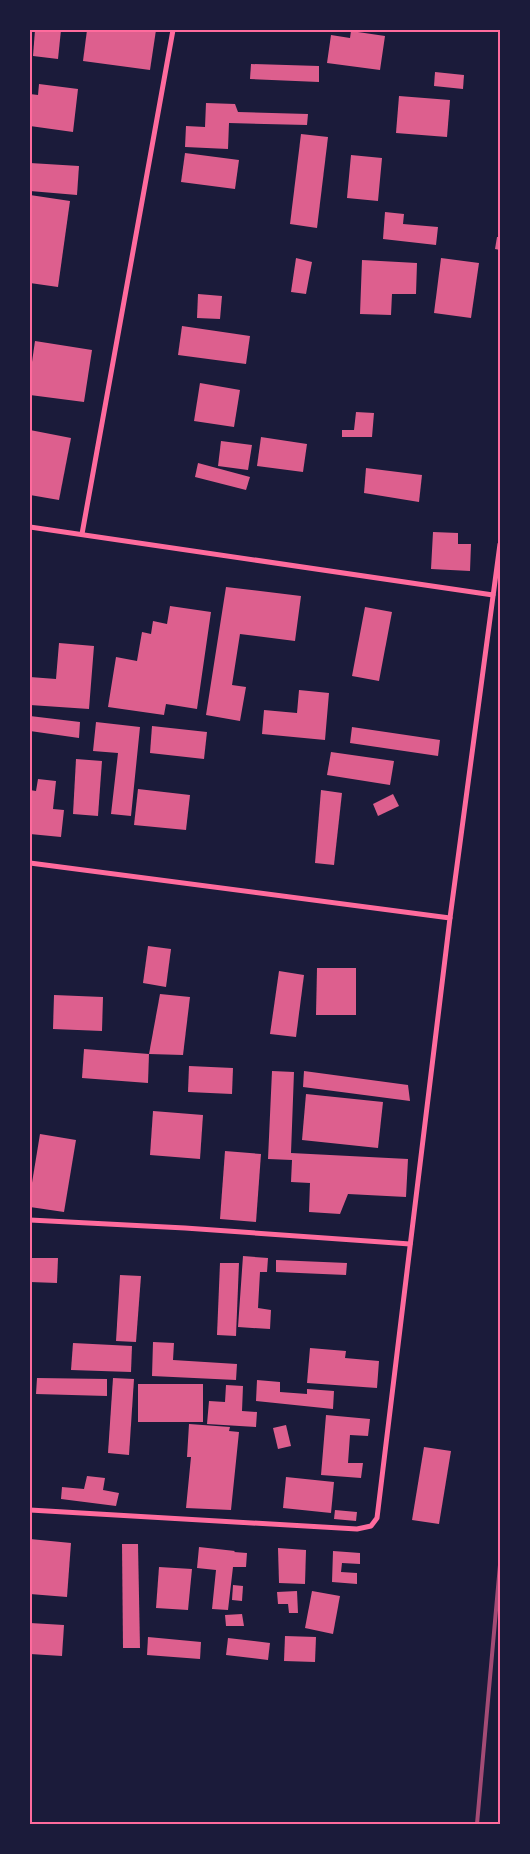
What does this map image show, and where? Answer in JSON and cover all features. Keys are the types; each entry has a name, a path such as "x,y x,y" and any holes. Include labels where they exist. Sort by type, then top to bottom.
{"street":[{"path":"82,534 172,30"},
{"path":"30,527 493,595"},
{"path":"30,1510 358,1529 371,1526 377,1518 450,918 500,544"},
{"path":"30,863 450,918"},
{"path":"30,1220 184,1228 410,1244"}],"building":[{"path":"35,30 61,30 58,59 33,56"},
{"path":"87,30 156,30 150,70 83,61"},
{"path":"351,31 385,36 380,70 327,63 331,35 350,38"},
{"path":"251,64 319,66 319,82 250,79"},
{"path":"435,72 464,75 463,89 434,86"},
{"path":"39,84 78,89 73,132 30,126 30,94 38,95"},
{"path":"399,96 450,100 447,137 396,133"},
{"path":"206,103 235,104 238,112 308,114 307,125 229,123 228,149 185,147 186,126 205,127"},
{"path":"301,134 328,137 317,228 290,224"},
{"path":"185,153 239,160 235,189 181,182"},
{"path":"351,155 382,158 378,201 347,198"},
{"path":"30,163 79,166 77,195 30,191"},
{"path":"30,195 70,201 58,287 30,283"},
{"path":"385,212 404,214 403,224 438,227 436,245 383,239"},
{"path":"497,237 500,237 500,250 495,249"},
{"path":"296,258 312,262 306,294 291,292"},
{"path":"441,258 479,263 471,318 434,313"},
{"path":"362,260 417,263 416,294 392,294 391,315 360,314"},
{"path":"198,294 222,296 220,319 197,318"},
{"path":"182,326 250,336 246,364 178,355"},
{"path":"35,341 92,350 84,402 30,395 30,376"},
{"path":"200,383 240,390 234,427 194,421"},
{"path":"356,412 374,413 372,437 342,437 342,430 354,430"},
{"path":"30,430 71,438 59,500 30,495"},
{"path":"261,437 307,444 303,472 257,466"},
{"path":"221,441 252,445 248,470 218,466"},
{"path":"198,463 250,477 246,490 195,477"},
{"path":"366,468 422,475 419,502 364,493"},
{"path":"433,532 458,533 458,544 471,544 470,571 431,569"},
{"path":"226,587 301,596 295,641 240,634 232,685 246,687 240,721 206,715"},
{"path":"170,606 211,612 197,709 166,704 164,715 108,707 116,657 137,661 142,632 151,634 153,621 167,624"},
{"path":"365,607 392,612 379,681 352,676"},
{"path":"59,643 94,646 89,709 30,705 30,677 56,679"},
{"path":"299,690 329,693 325,740 262,734 264,710 297,713"},
{"path":"30,716 80,722 79,738 30,731"},
{"path":"96,722 140,727 131,816 111,814 118,753 93,751"},
{"path":"152,726 207,732 204,759 150,753"},
{"path":"352,727 440,740 438,756 350,743"},
{"path":"331,752 394,761 390,785 327,775"},
{"path":"76,759 102,761 98,816 73,814"},
{"path":"38,779 56,781 53,809 64,810 61,837 30,834 30,790 36,791"},
{"path":"138,789 190,795 186,830 134,825"},
{"path":"321,790 342,793 334,865 315,863"},
{"path":"393,794 399,806 378,816 373,804"},
{"path":"148,946 171,949 166,987 143,983"},
{"path":"317,968 356,968 356,1015 316,1015"},
{"path":"279,971 304,975 296,1037 270,1034"},
{"path":"160,994 190,997 183,1055 149,1054"},
{"path":"54,995 103,997 102,1031 53,1029"},
{"path":"84,1049 149,1054 148,1083 82,1078"},
{"path":"189,1066 233,1068 232,1094 188,1092"},
{"path":"272,1071 294,1072 291,1153 408,1159 406,1197 348,1194 340,1214 309,1212 310,1183 291,1182 292,1160 268,1159"},
{"path":"304,1071 408,1085 410,1101 303,1087"},
{"path":"306,1094 383,1102 378,1148 302,1140"},
{"path":"153,1111 203,1115 200,1159 150,1155"},
{"path":"40,1134 76,1140 64,1212 30,1207 30,1195"},
{"path":"225,1151 261,1154 256,1222 220,1219"},
{"path":"243,1256 268,1258 267,1272 260,1272 258,1308 271,1310 270,1329 238,1327"},
{"path":"30,1258 58,1258 57,1283 30,1282"},
{"path":"276,1260 347,1263 346,1275 276,1272"},
{"path":"220,1263 239,1263 236,1336 217,1335"},
{"path":"120,1275 141,1276 136,1342 116,1341"},
{"path":"153,1342 174,1343 173,1360 237,1364 236,1380 152,1376"},
{"path":"73,1343 132,1346 131,1372 71,1370"},
{"path":"310,1348 346,1351 345,1358 379,1361 377,1388 307,1383"},
{"path":"37,1378 107,1379 107,1396 36,1394"},
{"path":"113,1378 134,1379 129,1455 108,1453"},
{"path":"257,1380 280,1382 280,1392 307,1394 307,1389 334,1391 333,1409 256,1401"},
{"path":"138,1384 203,1384 203,1422 138,1422"},
{"path":"226,1385 243,1386 242,1411 257,1412 256,1427 207,1424 209,1401 225,1402"},
{"path":"326,1415 370,1419 368,1436 350,1435 348,1463 363,1463 361,1478 321,1475"},
{"path":"189,1424 230,1427 229,1431 239,1432 231,1510 186,1508 191,1457 187,1457"},
{"path":"286,1425 291,1446 278,1449 273,1428"},
{"path":"424,1447 451,1451 439,1524 412,1520"},
{"path":"87,1476 105,1478 103,1490 119,1493 116,1506 61,1499 62,1487 84,1489"},
{"path":"286,1477 334,1482 331,1513 283,1508"},
{"path":"335,1510 357,1512 356,1521 334,1519"},
{"path":"30,1539 71,1543 67,1597 30,1594"},
{"path":"122,1544 138,1544 140,1648 123,1648"},
{"path":"199,1547 247,1553 246,1567 233,1567 228,1610 212,1609 216,1570 197,1568"},
{"path":"278,1548 306,1550 305,1584 279,1583"},
{"path":"333,1551 360,1553 360,1564 342,1563 341,1572 357,1573 357,1584 332,1582"},
{"path":"159,1567 192,1569 188,1610 156,1608"},
{"path":"233,1585 243,1586 242,1601 232,1600"},
{"path":"297,1591 298,1613 289,1613 288,1604 278,1604 277,1592"},
{"path":"312,1591 340,1596 333,1634 305,1628"},
{"path":"242,1614 244,1626 226,1626 225,1615"},
{"path":"30,1623 64,1625 62,1656 30,1654"},
{"path":"285,1636 316,1637 315,1662 284,1661"},
{"path":"148,1637 201,1642 200,1659 147,1655"},
{"path":"228,1638 270,1643 268,1660 226,1655"}],"railway":[{"path":"477,1824 500,1565"}]}
